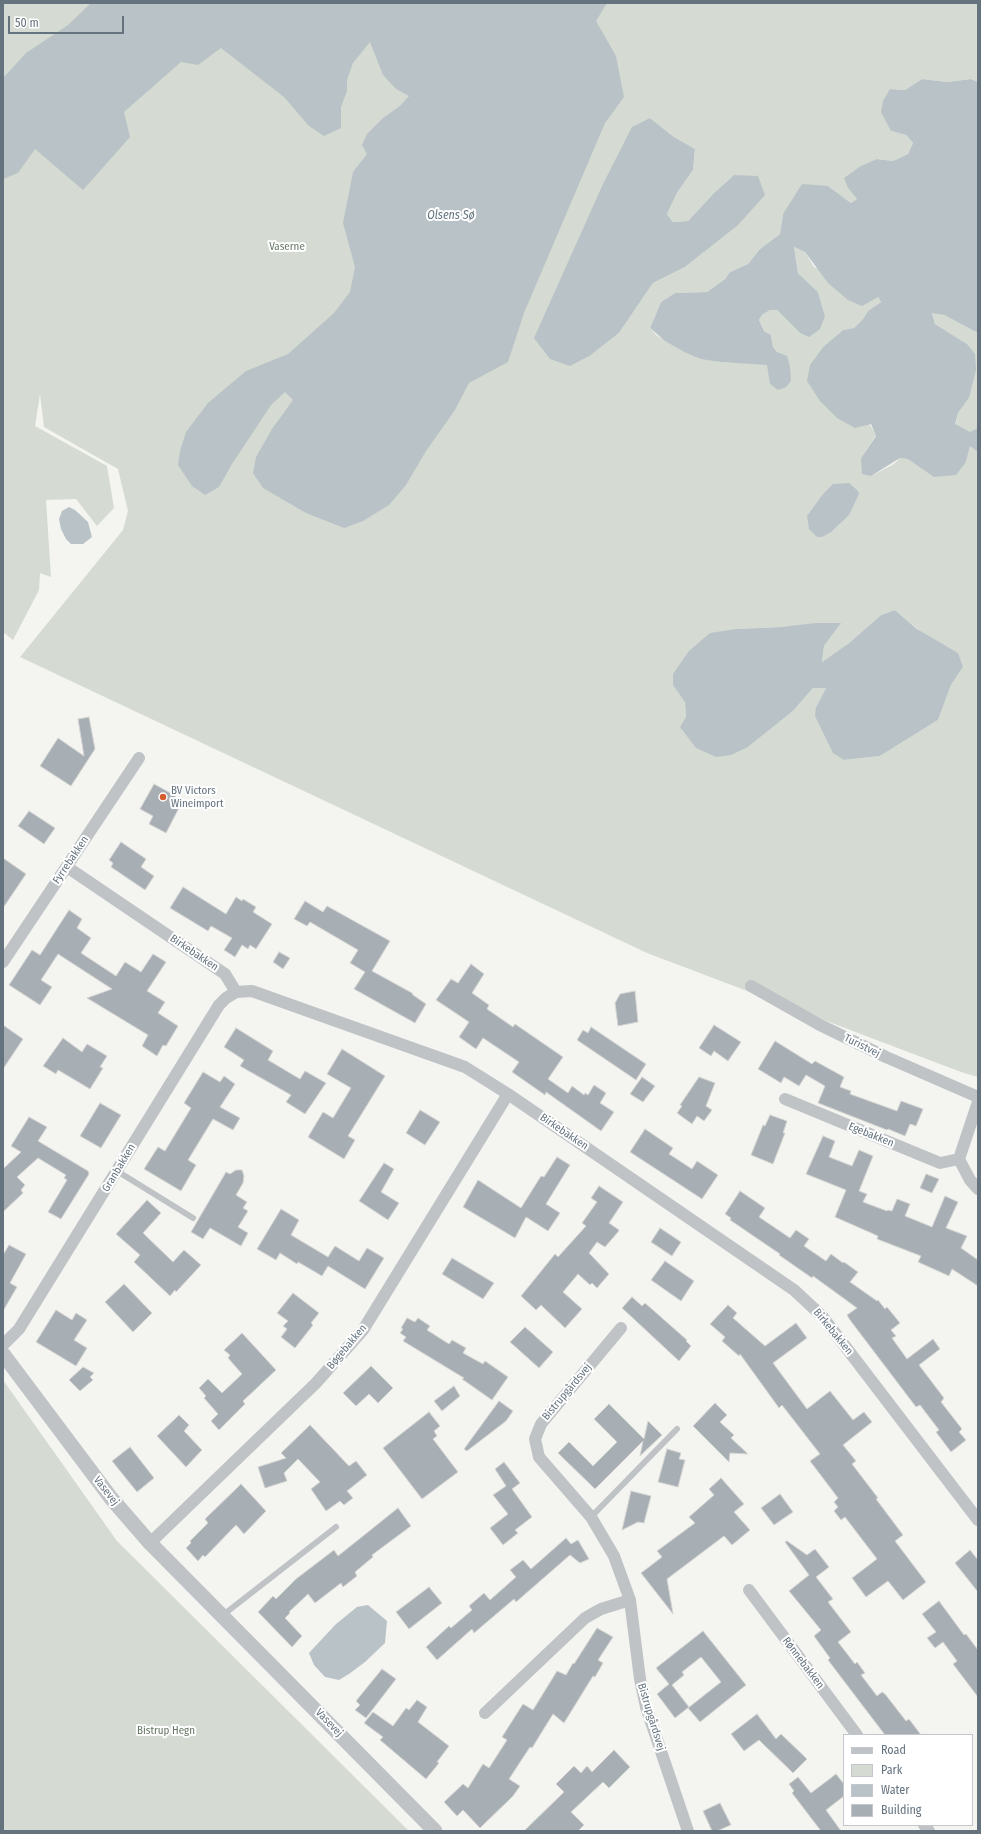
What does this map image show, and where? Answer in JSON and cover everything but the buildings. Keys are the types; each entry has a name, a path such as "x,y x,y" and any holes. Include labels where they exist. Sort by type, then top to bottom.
{"street":[{"name":"Fyrrebakken","path":"3,962 139,758"},
{"name":"Birkebakken","path":"67,867 225,974 236,992 252,991 465,1067 508,1094 794,1290 822,1316 978,1520"},
{"name":"Turistvej","path":"751,986 820,1025 886,1057 978,1096"},
{"name":"Granbakken","path":"3,1345 19,1329 219,1005 236,992"},
{"name":"Bøgebakken","path":"150,1543 316,1383 363,1330 508,1094"},
{"name":"Egebakken","path":"785,1099 940,1163 959,1159"},
{"path":"978,1102 959,1159 970,1180 978,1188"},
{"name":"Bistrupgårdsvej","path":"621,1328 541,1424 535,1439 539,1456 591,1518 614,1556 630,1600 640,1679 646,1707 688,1831"},
{"name":"Vasevej","path":"3,1354 111,1498 150,1543 223,1615 435,1831"},
{"name":"Rønnebakken","path":"749,1590 856,1734"},
{"path":"485,1714 585,1618 601,1609 630,1600"}],"lane":[{"path":"117,1171 193,1218"},
{"path":"591,1518 677,1429"},
{"path":"223,1615 336,1527"}],"green space":[{"name":"Vaserne","path":"3,3 978,3 978,82 971,79 947,82 922,79 905,90 890,89 891,131 906,135 913,143 908,154 893,161 877,159 848,188 858,199 851,203 828,186 783,214 780,234 760,249 748,264 730,272 725,279 707,292 675,293 661,302 650,328 656,335 684,352 720,362 768,364 777,352 773,347 771,335 764,331 759,320 762,315 770,310 777,310 800,333 825,316 818,292 798,273 794,247 805,252 814,267 878,297 881,302 868,311 863,319 854,328 843,330 824,346 876,435 861,458 871,476 894,464 900,458 966,462 970,445 978,452 978,1077 961,1072 647,953 20,657 123,530 128,511 118,469 44,427 40,394 35,426 107,466 114,508 97,526 76,499 46,500 51,577 40,573 39,590 13,640 3,632","holes":["650,118 674,137 695,149 693,170 677,193 667,214 673,222 688,221 714,193 734,175 704,252 685,267 653,283 619,333 591,355","895,610 963,667 951,685 938,720 880,756 844,760 816,707 826,688 813,688 793,711 748,747 686,717 685,702 736,629 840,624 824,646 822,662 849,643 881,615"]},
{"path":"932,312 944,315 978,333 978,428 970,433 955,425 958,413 969,398 967,344 935,324"},
{"name":"Bistrup Hegn","path":"3,1380 117,1541 409,1831 3,1831"}],"water":[{"name":"Olsens Sø","path":"91,3 607,3 596,21 616,56 624,97 605,123 524,313 508,362 469,383 455,410 426,451 406,485 389,505 363,521 344,528 306,513 263,488 253,473 256,457 272,429 293,400 285,392 271,405 232,464 219,487 205,495 192,486 178,465 180,451 186,432 208,403 246,371 288,354 334,313 350,292 355,267 343,223 353,172 367,154 362,145 367,134 383,118 400,106 409,96 396,89 383,75 370,42 353,63 347,80 347,91 341,107 341,128 324,136 309,126 284,97 221,48 198,65 181,62 124,112 130,137 83,190 35,149 18,173 3,179 3,78 26,53 68,25"},
{"path":"922,79 947,82 971,79 978,82 978,333 944,315 932,313 935,324 967,344 975,354 976,370 969,398 958,413 955,424 970,432 978,428 978,452 970,446 966,462 956,475 934,477 908,459 900,458 871,476 862,474 861,458 876,436 871,424 855,428 837,418 820,401 807,381 810,365 824,346 843,330 854,328 863,319 868,311 881,302 878,297 862,306 848,300 828,283 805,252 794,247 798,273 818,292 825,316 820,329 809,337 800,333 777,310 770,310 762,315 759,320 764,331 771,335 773,347 777,352 787,356 790,367 791,381 786,387 778,390 770,384 767,365 720,362 701,359 684,352 665,341 650,328 661,302 675,293 707,292 725,279 730,272 748,264 760,249 780,234 783,214 802,184 828,186 851,203 857,199 848,188 844,178 861,166 877,159 893,161 908,154 913,143 906,135 891,131 881,112 883,101 890,89 905,90"},
{"path":"650,118 674,137 695,149 693,170 677,193 667,214 673,222 688,221 714,193 734,175 758,176 765,195 738,225 685,267 653,283 619,333 591,355 570,366 550,359 534,338 603,184 632,127"},
{"path":"849,483 858,491 859,494 849,515 831,532 822,537 817,537 809,529 807,516 823,494 833,484"},
{"path":"69,507 75,510 88,522 92,537 83,544 71,544 66,539 61,529 59,519 62,511"},
{"path":"895,610 917,629 958,653 963,667 951,685 938,720 880,756 844,760 833,753 815,716 816,707 826,688 813,688 793,711 748,747 731,755 716,757 696,748 680,727 686,717 685,702 673,685 673,674 689,651 710,633 736,629 780,627 816,623 841,623 824,646 822,662 849,643 881,615"},
{"path":"368,1605 387,1621 385,1643 365,1662 339,1680 325,1677 314,1665 309,1653 336,1624 357,1607"}],"place":[{"name":"BV Victors Wineimport","path":"163,797"}]}
